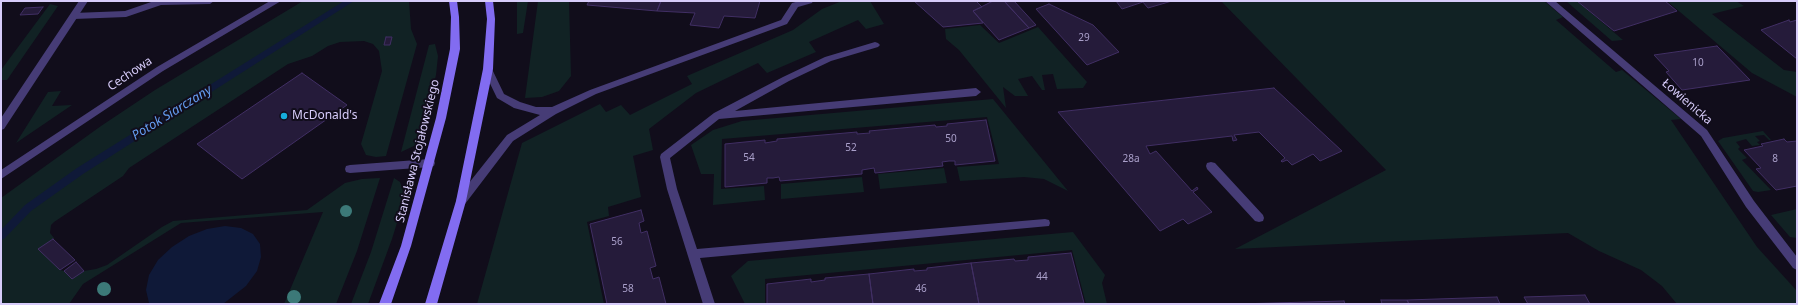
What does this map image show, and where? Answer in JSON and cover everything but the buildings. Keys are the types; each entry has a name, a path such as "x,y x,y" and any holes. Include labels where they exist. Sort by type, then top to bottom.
{"street":[{"path":"1,126 84,1"},
{"path":"74,16 126,14 160,2 210,1"},
{"name":"Cechowa","path":"1,175 160,69 275,1"},
{"name":"Stanisława Stojałowskiego","path":"386,304 406,246 442,118 455,49 455,17 453,1"},
{"path":"431,304 461,201 488,70 491,19 489,1"},
{"path":"461,201 510,138 553,111 594,92 784,22 795,5 809,1"},
{"name":"Łowienicka","path":"1549,1 1704,133 1750,204 1797,265"},
{"path":"709,304 672,189 665,157 717,116 786,79 828,59 875,44"},
{"path":"488,70 500,96 517,105 536,111 553,111"},
{"path":"717,116 976,92"},
{"path":"350,169 430,163"},
{"path":"1211,166 1259,218"},
{"path":"694,254 1045,223"}],"shaded area":[{"path":"303,1 409,1 411,29 417,44 386,156 376,157 366,155 361,144 382,71 379,51 373,44 364,41 340,42 328,46 312,56 288,64 129,168 123,176 54,222 51,225 50,233 54,238 39,249 60,270 64,271 72,279 84,271 107,265 173,221 307,210 345,183 362,179 380,178 357,251 336,304 284,304 323,212 181,223 83,284 69,304 1,304 1,198 101,126 155,90"},
{"path":"517,1 528,1 523,33 517,34"},
{"path":"538,1 569,1 571,76 559,91 542,97 525,98"},
{"path":"842,1 870,1 884,24 866,29 858,20 809,42 816,52 767,73 758,63 696,93 649,129 653,150 633,156 641,197 608,207 609,216 587,222 604,304 477,304 522,143 600,104 606,112 621,105 630,115 692,84 687,76 793,30 822,9"},
{"path":"1221,1 1544,1 1563,17 1556,20 1616,72 1622,70 1681,119 1671,120 1757,247 1797,291 1797,304 1677,304 1662,286 1641,270 1599,251 1568,233 1235,249 1386,170"},
{"path":"1566,1 1577,1 1623,40 1612,41"},
{"path":"1667,1 1736,1 1744,6 1712,14 1784,70 1797,72 1797,97 1752,73"},
{"path":"50,4 58,6 7,80 1,80 1,70"},
{"path":"980,25 999,43 1038,27 1087,82 1083,88 1057,89 1053,74 1042,75 1045,90 1042,90 1032,76 1018,79 1028,96 1015,96 1003,87 1006,108 959,50 946,39 945,29"},
{"path":"435,44 438,56 436,75 420,138 416,145 401,152 429,45"},
{"path":"61,91 52,106 72,105 16,143 48,92"},
{"path":"993,99 1068,191 1044,179 1024,177 960,181 957,167 999,164 987,117 722,139 721,189 764,186 765,200 713,205 714,174 701,174 691,145 713,130 742,121"},
{"path":"1763,131 1771,140 1764,135 1755,136 1760,141 1757,142 1760,145 1752,146 1746,139 1736,142 1740,147 1738,149 1747,158 1742,160 1771,190 1758,192 1753,191 1718,141 1723,138"},
{"path":"944,168 947,183 880,189 878,174"},
{"path":"862,177 864,192 781,199 781,184"},
{"path":"394,178 400,182 405,197 392,239 368,304 351,304 371,252"},
{"path":"1797,209 1797,238 1790,237 1771,215"},
{"path":"1073,232 1105,275 1102,283 1107,304 1086,304 1072,250 765,279 765,304 745,304 731,276 748,261"}],"water":[{"path":"225,226 241,228 253,234 260,244 261,257 257,271 246,286 223,304 149,303 146,290 149,275 158,260 172,247 189,236 207,229"}],"waterway":[{"name":"Potok Siarczany","path":"1,236 28,208 80,171 350,1"}],"place":[{"name":"McDonald's","path":"284,116"}]}
